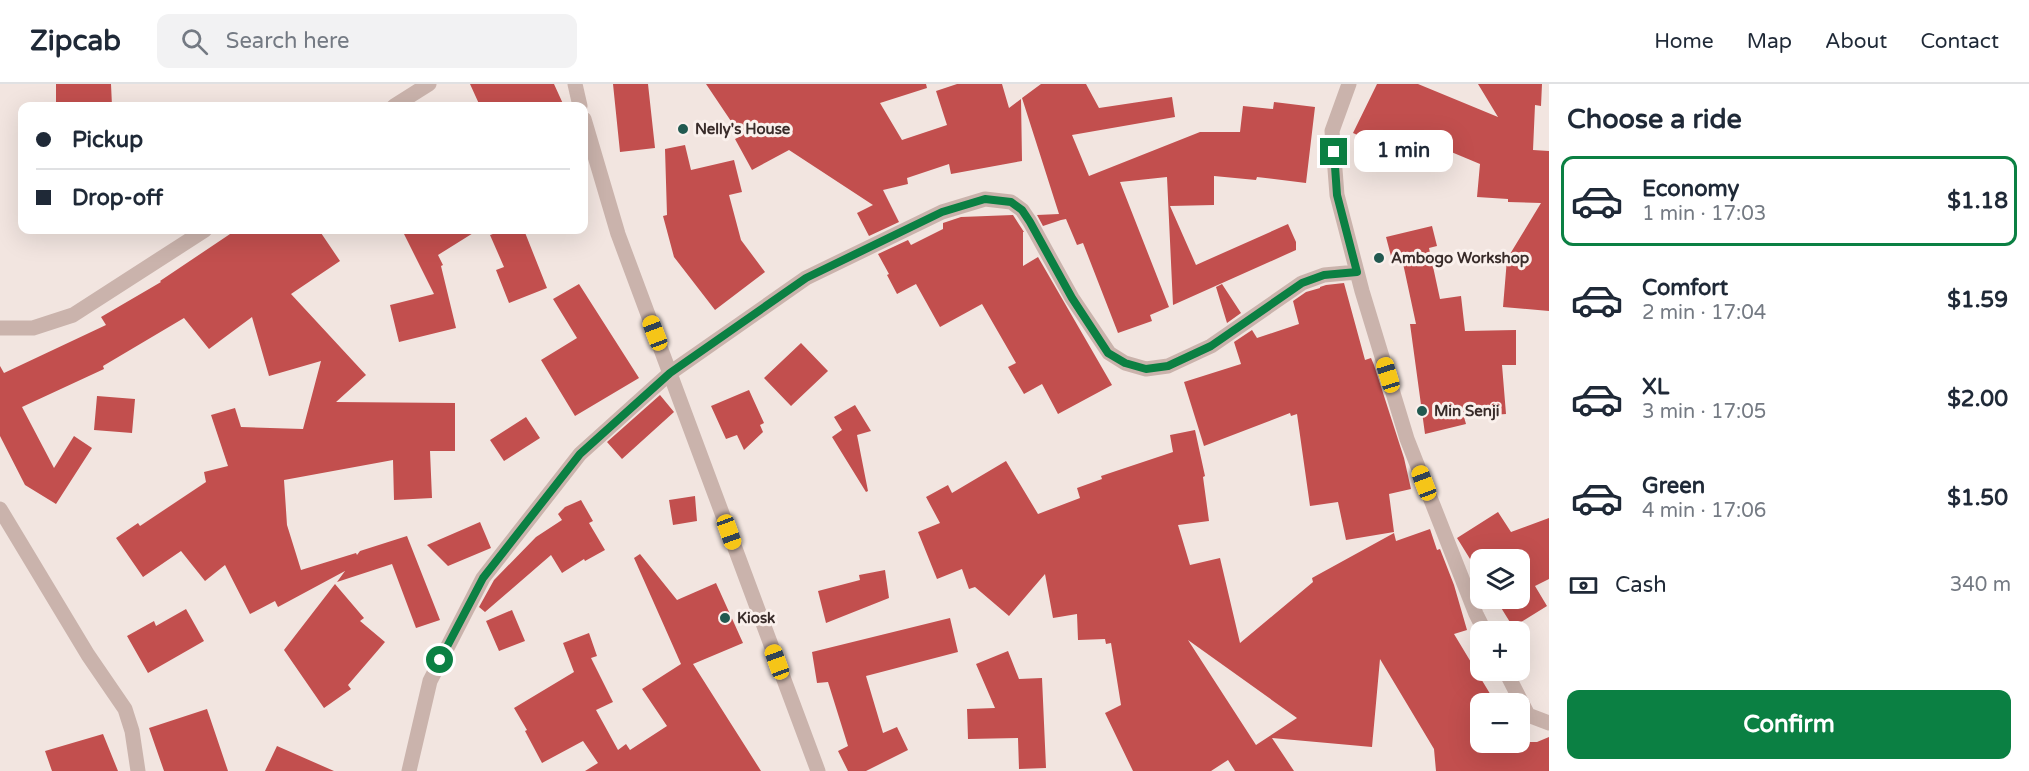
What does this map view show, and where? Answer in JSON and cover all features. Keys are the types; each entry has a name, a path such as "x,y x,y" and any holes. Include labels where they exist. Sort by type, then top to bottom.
{"street":[{"path":"400,102 429,84"},
{"path":"575,84 579,102"},
{"path":"1349,84 1332,130 1337,195 1357,272 1407,439 1480,621"},
{"path":"588,133 618,234 818,771"},
{"path":"409,771 430,681 483,578 580,454 670,373 806,278 942,212 985,199 1011,202 1022,210 1072,298 1108,353 1125,363 1146,369 1168,366 1211,346 1302,283 1324,275 1357,272"},
{"path":"0,328 33,328 73,315 199,234"},
{"path":"0,509 88,655 125,709 132,731 138,771"},
{"path":"1511,681 1528,715 1549,723"}],"building":[{"path":"56,84 111,84 112,102 56,102"},
{"path":"470,84 554,84 562,102 478,102"},
{"path":"613,84 648,84 655,148 620,152"},
{"path":"706,84 926,84 927,88 880,103 902,140 947,125 936,91 957,84 1002,84 1009,108 1021,99 1022,161 951,174 949,164 907,178 908,184 883,190 899,222 869,236 857,213 873,205 789,150 752,170 735,139 741,136"},
{"path":"1041,84 1086,84 1099,108 1172,97 1175,117 1072,135 1089,176 1200,132 1240,132 1243,106 1273,109 1274,102 1315,107 1306,183 1257,177 1256,180 1214,176 1214,205 1170,206 1196,265 1288,224 1296,242 1296,250 1173,305 1167,177 1120,182 1169,307 1150,315 1152,321 1118,333 1083,243 1077,245 1066,219 1043,226 1037,215 1059,214 1022,98"},
{"path":"1377,84 1418,84 1498,117 1478,84 1542,84 1541,106 1535,105 1533,150 1549,151 1549,311 1503,307 1507,259 1541,203 1508,202 1508,199 1477,197 1480,164 1425,141 1418,158 1385,144 1384,147 1353,133"},
{"path":"685,145 691,170 734,160 742,192 729,195 741,240 765,272 715,310 674,257 663,216 667,215 665,149"},
{"path":"1013,215 1024,232 1023,266 1038,257 1112,385 1058,414 1042,384 1024,394 1008,367 1016,363 982,304 940,327 916,284 897,294 878,254 908,240 911,245 943,229 943,223 961,217"},
{"path":"1432,226 1437,246 1429,248 1440,299 1461,296 1465,331 1516,330 1516,365 1502,365 1506,414 1464,417 1466,424 1425,434 1410,324 1416,324 1401,254 1391,256 1386,237"},
{"path":"230,234 322,234 340,261 291,294 366,375 336,402 455,403 455,451 430,451 432,498 394,500 393,460 284,480 287,525 301,570 356,553 357,555 360,551 407,536 440,620 416,628 392,564 337,582 345,571 278,607 275,601 250,614 225,565 205,581 181,551 143,577 116,538 138,523 140,526 206,482 204,472 228,466 211,415 235,408 241,427 303,429 321,361 269,376 252,317 209,349 184,318 103,366 104,369 22,407 54,468 74,436 92,448 56,504 25,485 0,436 0,366 4,373 106,325 101,317"},
{"path":"404,234 472,234 438,255 443,265 441,266 456,328 399,342 390,305 434,294"},
{"path":"526,234 547,288 509,303 496,270 504,267 490,235"},
{"path":"1344,283 1365,360 1371,358 1374,365 1404,458 1411,489 1389,494 1394,532 1346,540 1338,502 1310,506 1297,414 1291,416 1290,413 1204,446 1184,382 1241,364 1234,342 1252,330 1257,338 1299,324 1293,301 1306,292 1320,287"},
{"path":"579,284 639,378 575,416 541,360 577,338 553,299"},
{"path":"1222,284 1241,313 1227,323 1216,287"},
{"path":"801,343 828,371 791,406 764,378"},
{"path":"749,390 764,423 760,425 763,432 744,450 737,435 726,439 711,406"},
{"path":"660,395 674,412 622,459 607,442"},
{"path":"97,396 135,399 132,433 94,430"},
{"path":"855,405 871,431 857,435 868,491 866,492 832,437 842,430 834,417"},
{"path":"526,417 540,438 504,461 490,440"},
{"path":"1195,430 1205,476 1203,477 1209,521 1178,525 1190,565 1220,558 1240,643 1313,582 1312,578 1394,533 1396,541 1430,529 1437,550 1440,549 1454,585 1467,630 1454,634 1470,661 1470,681 1482,681 1490,693 1470,693 1470,753 1530,753 1530,742 1549,737 1549,771 1436,771 1434,749 1380,659 1372,747 1272,738 1294,771 1235,771 1228,760 1211,771 1133,771 1105,713 1121,705 1111,643 1106,644 1105,639 1078,640 1077,614 1053,618 1045,574 1009,616 975,587 969,589 962,569 937,579 918,532 940,523 926,497 948,485 952,493 1006,461 1038,514 1080,498 1077,488 1102,479 1101,476 1173,452 1170,435","holes":["1188,640 1297,718 1256,745"]},
{"path":"695,496 697,521 673,525 669,500"},
{"path":"581,500 593,521 589,523 605,550 585,561 584,559 562,573 551,555 485,612 479,607 494,580 536,537 562,520 558,514 565,507"},
{"path":"1498,512 1511,532 1549,518 1549,579 1535,586 1547,606 1523,621 1509,621 1502,609 1530,609 1530,549 1470,549 1470,559 1457,538"},
{"path":"480,522 491,548 448,566 427,545"},
{"path":"640,554 677,600 716,583 743,643 693,664 761,771 585,771 598,763 583,741 542,763 514,708 574,672 563,643 589,633 597,656 591,658 613,702 596,710 618,750 626,744 630,750 667,726 642,689 681,664 634,558"},
{"path":"885,570 889,598 826,623 818,591 860,580 859,575"},
{"path":"335,584 364,618 360,621 385,642 348,685 351,689 324,708 284,650"},
{"path":"186,609 204,641 148,673 127,636 154,621 156,626"},
{"path":"512,610 525,641 499,651 486,621"},
{"path":"950,618 958,652 866,676 883,733 897,727 908,750 866,771 848,771 838,751 848,746 828,682 817,683 812,652"},
{"path":"1008,651 1019,679 1042,678 1046,768 1019,769 1018,738 968,739 967,709 995,708 976,664"},
{"path":"207,709 228,771 164,771 149,728"},
{"path":"103,734 118,771 52,771 45,751"},
{"path":"277,746 334,771 265,771"}],"place":[{"name":"Nelly's House","path":"683,129"},
{"name":"Ambogo Workshop","path":"1379,258"},
{"name":"Min Senji","path":"1422,411"},
{"name":"Kiosk","path":"725,618"}],"route":[{"path":"440,660 483,578 580,454 670,373 806,278 942,212 985,199 1011,202 1022,210 1030,222 1072,298 1108,353 1125,363 1146,369 1168,366 1211,346 1302,283 1324,275 1357,272 1337,195 1334,152"}]}
